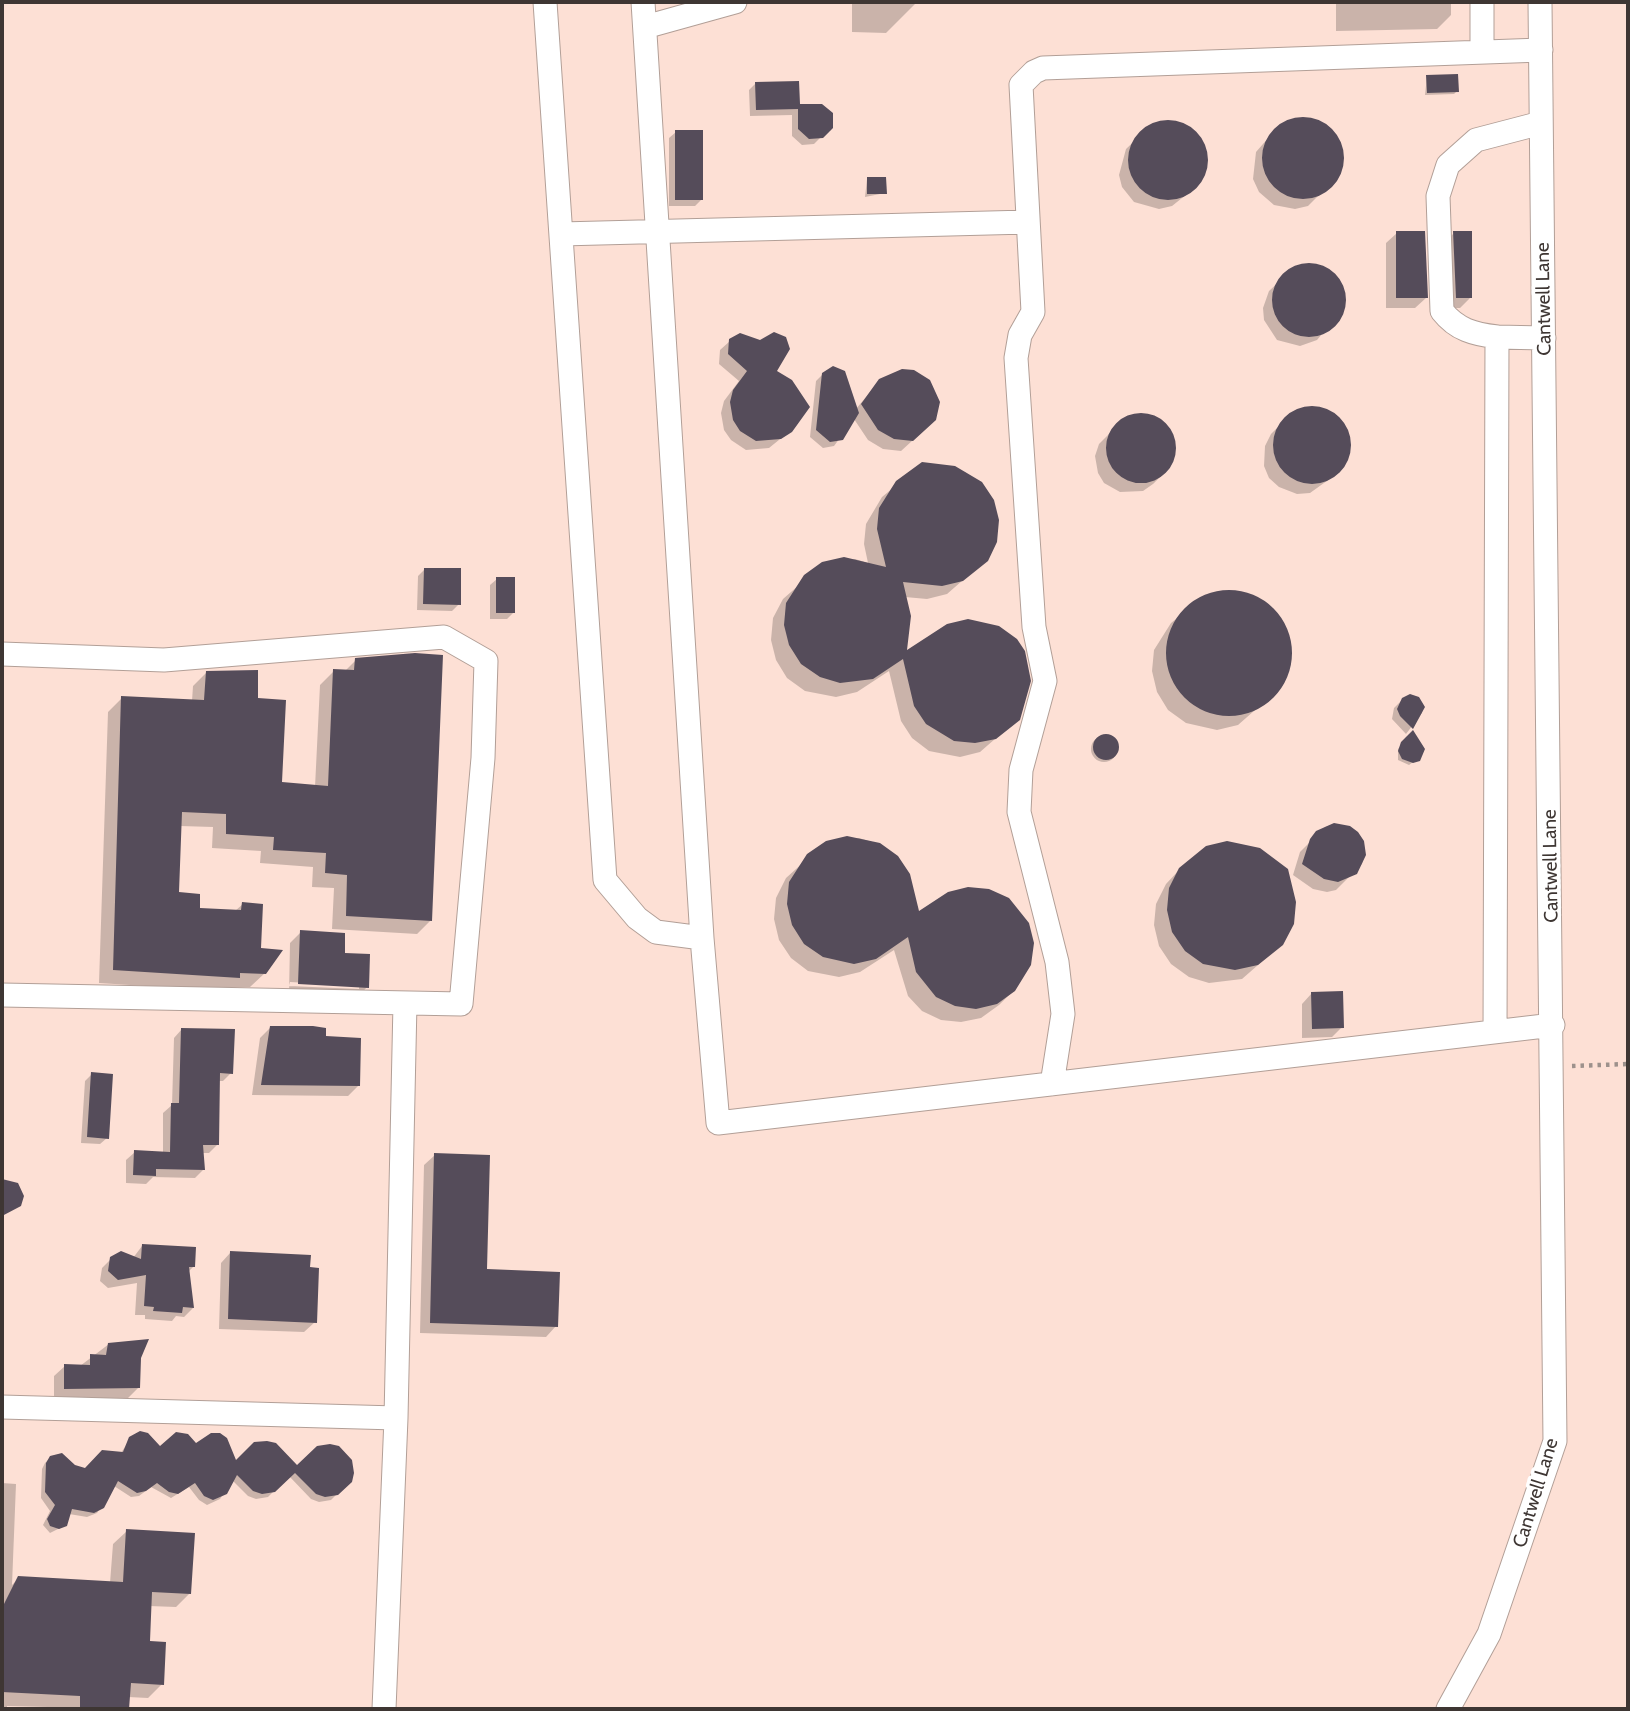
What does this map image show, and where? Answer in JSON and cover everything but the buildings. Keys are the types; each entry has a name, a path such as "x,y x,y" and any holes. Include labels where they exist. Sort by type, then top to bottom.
{"street":[{"path":"545,2 605,880 637,918 656,932 702,938"},
{"path":"643,2 702,938 718,1123 1553,1025"},
{"path":"645,27 735,2"},
{"path":"1482,2 1482,52"},
{"name":"Cantwell Lane","path":"1448,1709 1489,1634 1555,1441 1553,1025 1540,2"},
{"path":"1052,1084 1063,1014 1060,988 1039,887 1019,812 1021,770 1045,681 1034,627 1016,358 1020,335 1033,312 1021,85 1034,72 1043,68 1541,50"},
{"path":"1541,123 1476,140 1448,165 1438,197 1442,311 1449,321 1469,333 1497,338 1544,338"},
{"path":"561,234 1028,222"},
{"path":"1495,1031 1497,338"},
{"path":"2,654 164,660 444,637 486,661 483,758 461,1004 2,995"},
{"path":"384,1709 396,1418 405,1003"},
{"path":"2,1407 396,1418"}],"path":[{"path":"1553,1067 1628,1064"}],"shaded area":[{"path":"2,2 1628,2 1628,1709 2,1709"}]}
